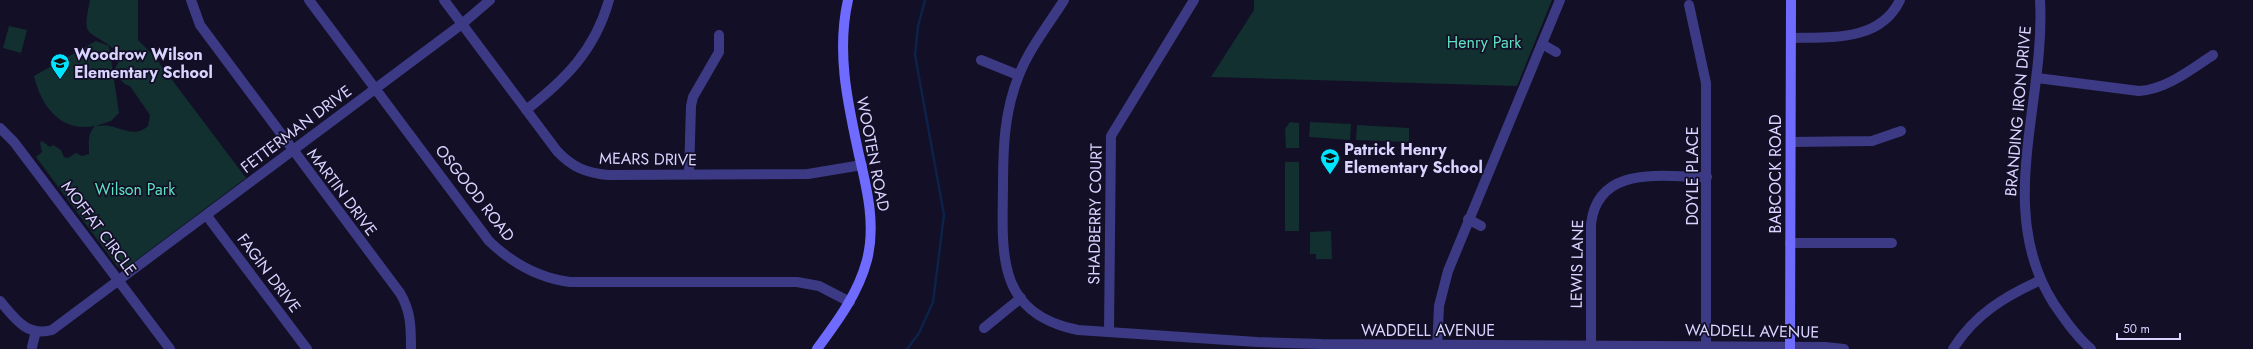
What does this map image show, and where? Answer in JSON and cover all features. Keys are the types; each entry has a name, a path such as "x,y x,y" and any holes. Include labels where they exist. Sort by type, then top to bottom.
{"street":[{"name":"MARTIN DRIVE","path":"191,0 200,25 405,301 410,316 411,349"},
{"name":"OSGOOD ROAD","path":"309,0 489,241 505,255 527,269 556,280 570,282 809,283 850,302"},
{"name":"MEARS DRIVE","path":"444,0 557,151 573,166 583,171 608,175 808,174 862,165"},
{"name":"FETTERMAN DRIVE","path":"36,331 52,330 207,216 292,150 462,24 490,0"},
{"path":"526,110 556,87 574,68 597,32 610,0"},
{"name":"WOOTEN ROAD","path":"816,349 850,302 867,260 870,238 871,218 868,195 849,106 843,66 844,28 848,0"},
{"name":"WADDELL AVENUE","path":"1064,0 1018,75 1008,110 1004,139 1002,237 1007,271 1021,298 1035,313 1055,324 1078,330 1263,342 1437,347 1706,347 1844,349"},
{"name":"SHADBERRY COURT","path":"1109,332 1111,136 1194,0"},
{"path":"1437,347 1442,293 1448,271 1560,0"},
{"name":"BABCOCK ROAD","path":"1790,348 1791,0"},
{"path":"1791,38 1839,37 1860,34 1878,25 1889,15 1900,0"},
{"name":"BRANDING IRON DRIVE","path":"2040,0 2042,31 2024,191 2029,245 2041,280 2061,314 2091,349"},
{"name":"DOYLE PLACE","path":"1689,5 1706,83 1706,347"},
{"path":"689,174 690,106 719,52 719,35"},
{"path":"1542,44 1556,52"},
{"path":"2037,78 2139,91 2150,90 2169,83 2213,55"},
{"path":"981,60 1018,75"},
{"name":"MOFFAT CIRCLE","path":"0,128 14,142 170,349"},
{"path":"1791,142 1872,141 1901,131"},
{"name":"LEWIS LANE","path":"1591,347 1591,224 1592,215 1601,198 1614,184 1635,176 1707,177"},
{"name":"FAGIN DRIVE","path":"207,216 307,349"},
{"path":"1468,220 1481,226"},
{"path":"1790,243 1892,243"},
{"path":"1953,349 1960,338 1982,314 2012,293 2041,280"},
{"path":"984,328 1021,298"},
{"path":"0,302 22,326 36,331 32,347"}],"green space":[{"name":"Wilson Park","path":"90,0 138,0 138,40 154,56 246,178 123,270 117,266 36,157 42,152 40,143 42,141 50,147 53,145 61,150 64,157 68,158 76,153 82,156 89,154 90,136 92,129 95,126 83,127 72,125 54,115 47,107 37,87 34,76 96,41 109,46 119,113 111,121 96,126 114,127 134,132 143,130 148,126 150,115 130,86 122,82 117,74 115,68 118,63 116,51 90,32 87,28 86,22"},
{"name":"Henry Park","path":"1254,0 1552,0 1517,86 1211,77 1254,10"},
{"path":"9,26 27,30 21,53 3,48"},
{"path":"1290,122 1299,123 1299,148 1286,148 1285,129"},
{"path":"1310,122 1351,124 1350,140 1309,137"},
{"path":"1357,125 1409,128 1409,142 1356,140"},
{"path":"1285,162 1299,162 1299,231 1285,231"},
{"path":"1331,231 1332,259 1316,259 1316,254 1310,254 1310,232"}],"waterway":[{"path":"907,349 919,333 933,302 944,215 915,55 918,26 925,0"}],"place":[{"name":"Woodrow Wilson Elementary School","path":"60,80"},
{"name":"Patrick Henry Elementary School","path":"1330,175"}]}
